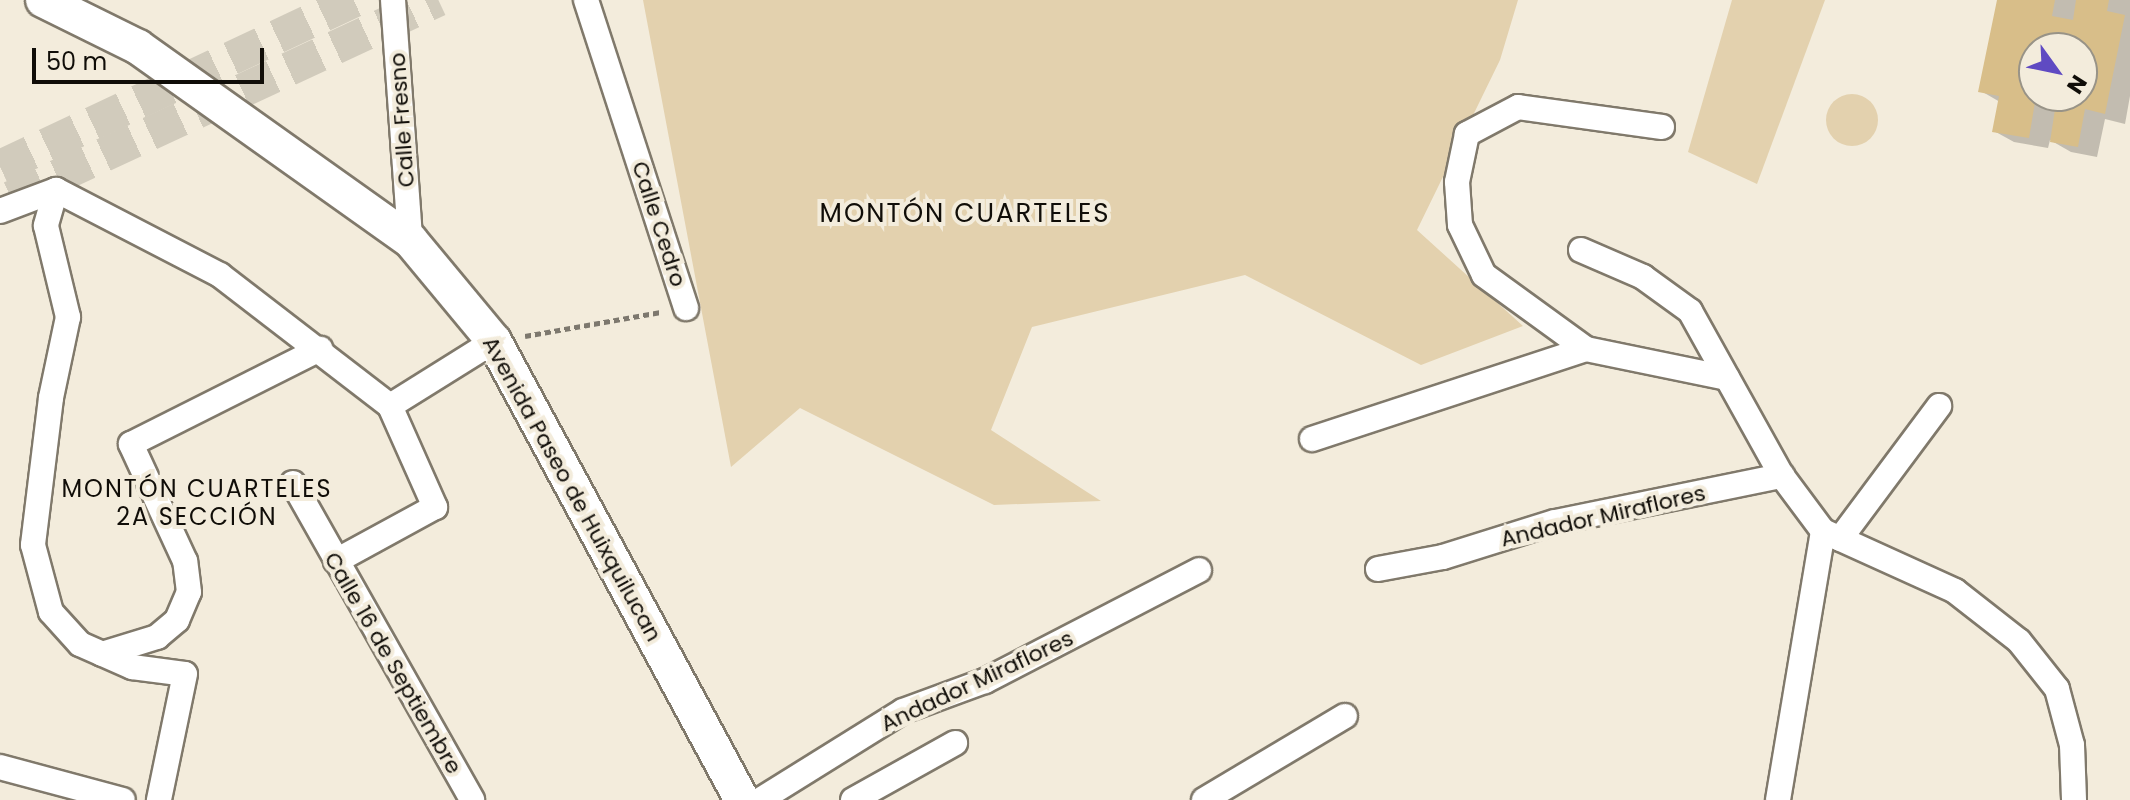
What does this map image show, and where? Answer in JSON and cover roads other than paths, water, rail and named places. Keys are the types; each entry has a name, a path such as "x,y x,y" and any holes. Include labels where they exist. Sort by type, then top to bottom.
{"street":[{"name":"Avenida Paseo de Huixquilucan","path":"43,0 138,47 410,240 494,341 742,800"},
{"name":"Calle Fresno","path":"393,0 410,240"},
{"name":"Calle Cedro","path":"586,0 686,308"},
{"path":"1662,127 1518,107 1467,134 1457,182 1460,225 1484,275 1586,349 1727,378"},
{"path":"0,211 56,190 220,275 320,349 390,406 435,507 336,561"},
{"path":"56,190 46,226 68,317 42,469 33,545 51,612 80,644 132,667 185,674 159,800"},
{"path":"1581,250 1643,277 1690,311 1782,476 1832,535 1955,591 2019,641 2057,689 2072,745 2074,800"},
{"path":"390,406 494,341"},
{"path":"102,654 157,637 177,620 189,592 185,561 131,444 320,349"},
{"path":"1312,439 1586,349"},
{"path":"1778,800 1832,535 1939,406"},
{"name":"Andador Miraflores","path":"1378,569 1443,557 1555,522 1782,476"},
{"name":"Calle 16 de Septiembre","path":"293,483 472,800"},
{"name":"Andador Miraflores","path":"760,800 903,711 985,681 1199,570"},
{"path":"1204,800 1345,716"},
{"path":"853,800 955,743"},
{"path":"0,767 123,800"}],"tunnel":[{"path":"0,167 355,0"},
{"path":"11,198 438,0"}],"district":[{"name":"MONTÓN CUARTELES","path":"965,214"},
{"name":"MONTÓN CUARTELES 2A SECCIÓN","path":"197,503"}]}
